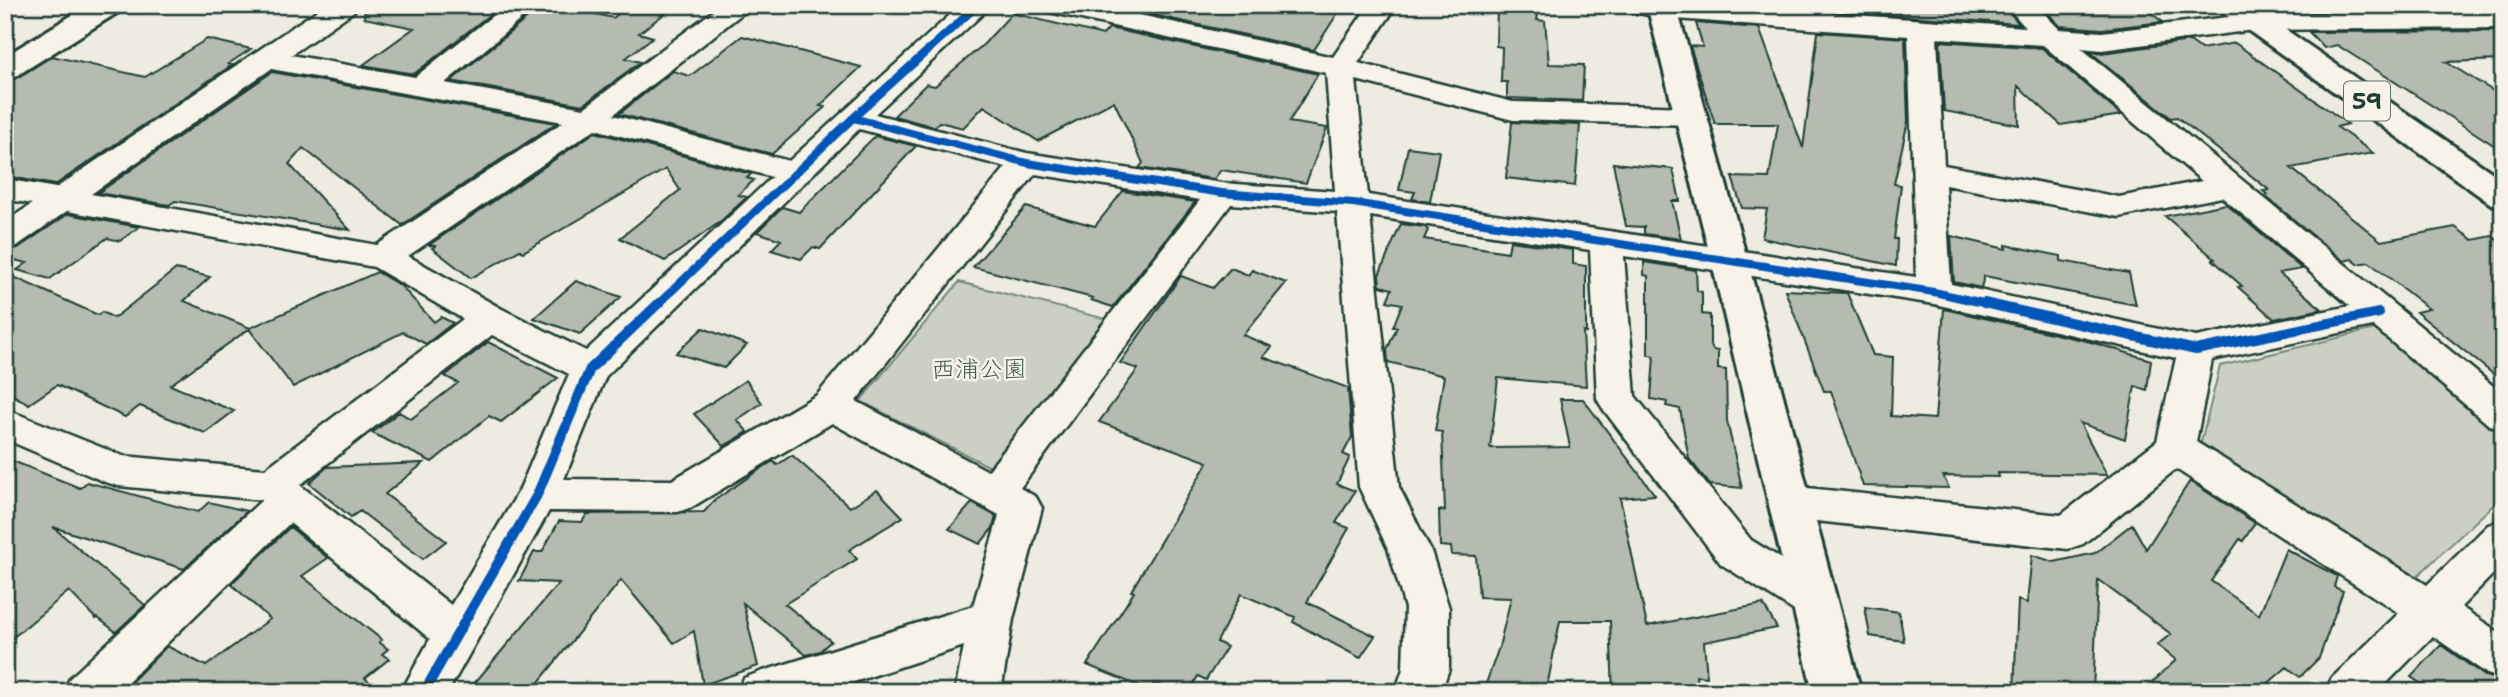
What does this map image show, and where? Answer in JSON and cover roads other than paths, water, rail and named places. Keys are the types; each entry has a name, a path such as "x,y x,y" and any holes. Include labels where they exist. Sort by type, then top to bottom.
{"street":[{"path":"5,69 110,5"},
{"path":"5,239 344,5"},
{"path":"421,87 524,5"},
{"path":"383,257 590,118 739,5"},
{"path":"424,692 537,495 590,369 853,118 978,5"},
{"path":"1054,5 1340,67 1513,111 1691,116"},
{"path":"1383,5 1340,67 1379,487 1410,551 1427,608 1426,669 1419,692"},
{"path":"2020,5 2050,37 2503,415"},
{"path":"1837,692 1691,116 1654,7 1813,13 1922,28 2102,41 2243,14 2350,12 2503,20"},
{"name":"59","path":"2243,14 2503,196"},
{"path":"1922,28 1934,292"},
{"path":"265,59 590,118 796,173"},
{"path":"853,118 1027,163 1222,193 1353,203 1729,259 1934,292 2196,350 2379,313"},
{"path":"537,495 678,496 831,405 1027,163"},
{"path":"1929,172 2119,207 2228,186"},
{"path":"5,189 59,201 383,257 489,318 590,369"},
{"path":"994,493 1222,193"},
{"path":"1606,241 1616,399 1736,552 1814,601"},
{"path":"86,692 280,492 489,318"},
{"path":"1789,502 2068,532 2175,448 2196,350"},
{"path":"831,405 1022,508 992,619 978,692"},
{"path":"5,422 118,471 280,492 457,635"},
{"path":"2175,448 2430,610 2503,660"},
{"path":"2348,692 2503,537"},
{"path":"760,692 992,619"}],"park label":[{"name":"西浦公園","path":"979,369"}]}
